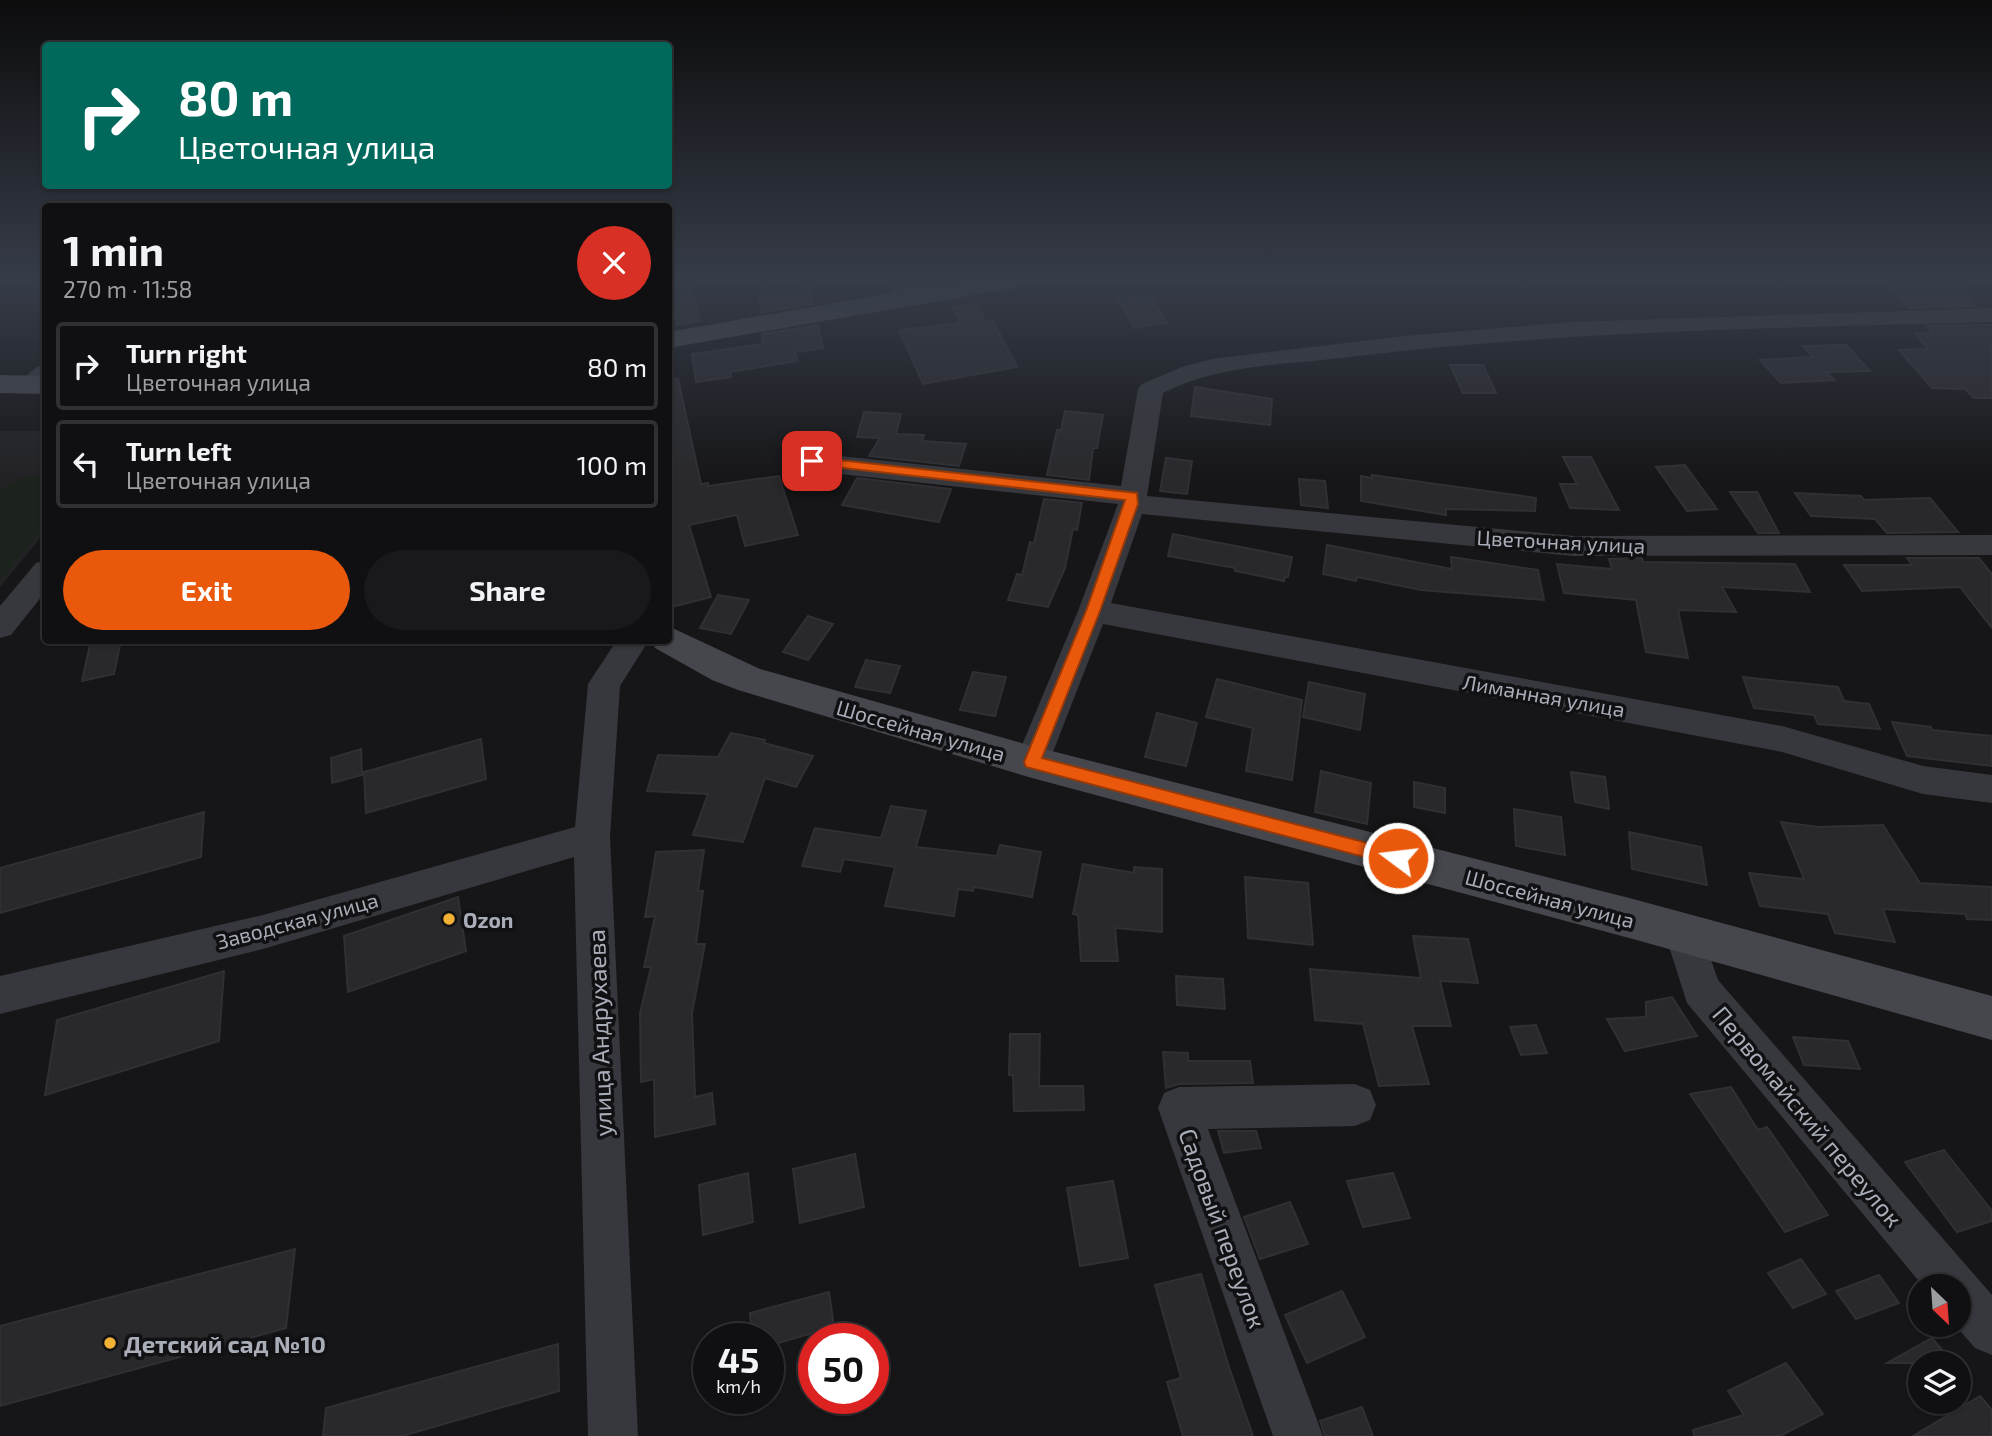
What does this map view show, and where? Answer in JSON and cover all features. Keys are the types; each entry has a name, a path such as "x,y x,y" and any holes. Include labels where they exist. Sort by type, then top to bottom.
{"main road":[{"path":"0,384 41,380"},
{"name":"Шоссейная улица","path":"672,641 703,659 751,680 1032,762 1992,1018"}],"street":[{"path":"1032,762 1093,611 1132,500 1151,389 1171,377 1226,365 1361,347"},
{"name":"Цветочная улица","path":"812,461 1132,500 1574,546 1992,545"},
{"path":"0,627 42,575"},
{"name":"Лиманная улица","path":"1093,611 1782,739 1923,780 1992,789"},
{"name":"улица Андрухаева","path":"613,1436 592,836 604,684 631,644"},
{"name":"Заводская улица","path":"0,995 263,932 592,836"},
{"name":"Первомайский переулок","path":"1684,934 1701,990 1943,1274"},
{"name":"Садовый переулок","path":"1298,1436 1179,1108 1355,1105"},
{"path":"1971,1307 1992,1331"}],"shaded area":[{"path":"0,431 42,431 42,536 0,587"},
{"path":"20,478 42,478 42,530 0,581 0,491"}],"building":[{"path":"742,347 823,348 795,352 798,361 730,372 731,377 696,382 692,354"},
{"path":"907,347 1007,347 1017,367 923,384"},
{"path":"1804,347 1848,347 1870,371 1827,372 1834,380 1781,383 1760,360 1813,357"},
{"path":"1926,347 1992,347 1992,398 1974,398 1965,389 1932,388 1899,350 1928,349"},
{"path":"1450,365 1483,365 1496,393 1463,393"},
{"path":"678,379 701,484 708,483 708,486 779,476 798,535 745,546 737,515 689,525 711,597 672,607 672,476 672,380"},
{"path":"1195,387 1272,399 1270,425 1191,416"},
{"path":"1065,411 1103,415 1097,448 1093,448 1089,480 1047,475 1057,430 1061,430"},
{"path":"864,412 901,414 896,434 924,435 922,441 966,444 959,466 869,456 880,438 857,437"},
{"path":"1563,457 1591,457 1619,510 1570,508 1560,484 1577,484"},
{"path":"1166,458 1192,461 1187,494 1160,491"},
{"path":"1685,465 1717,509 1687,511 1656,467"},
{"path":"1372,475 1536,498 1535,511 1446,509 1446,515 1361,501 1361,476 1372,478"},
{"path":"857,478 951,489 939,522 842,505"},
{"path":"1299,479 1325,481 1328,508 1301,505"},
{"path":"1730,492 1757,492 1779,533 1758,533"},
{"path":"1795,493 1861,496 1864,500 1930,498 1958,532 1887,533 1875,519 1811,516"},
{"path":"1044,499 1082,503 1077,530 1073,529 1065,568 1048,607 1008,600 1017,574 1022,575 1030,542 1034,543"},
{"path":"1173,534 1292,557 1288,577 1285,577 1284,581 1235,571 1235,568 1168,556"},
{"path":"1327,545 1452,569 1451,557 1538,570 1544,600 1421,590 1357,577 1356,581 1323,574"},
{"path":"1642,558 1643,562 1795,564 1810,592 1722,587 1736,612 1678,610 1688,658 1646,652 1636,600 1564,593 1557,564 1612,569 1609,559"},
{"path":"1907,558 1979,558 1992,574 1992,628 1960,587 1862,591 1844,565 1912,565"},
{"path":"718,595 749,600 731,634 700,628"},
{"path":"808,616 833,624 808,660 783,652"},
{"path":"90,644 120,644 114,674 82,681"},
{"path":"866,660 900,666 890,693 855,687"},
{"path":"973,672 1006,677 995,716 960,710"},
{"path":"1743,677 1838,687 1844,701 1869,704 1880,729 1818,724 1814,715 1754,708"},
{"path":"1217,679 1302,700 1292,780 1246,771 1253,728 1206,717"},
{"path":"1309,682 1365,694 1360,730 1303,717"},
{"path":"1157,713 1197,723 1186,766 1145,757"},
{"path":"1892,722 1931,727 1932,730 1992,736 1992,766 1907,756"},
{"path":"731,733 765,740 764,743 813,756 796,787 765,778 743,842 693,835 708,794 647,791 658,755 718,757"},
{"path":"481,739 486,779 366,813 364,772"},
{"path":"361,749 362,775 332,783 331,758"},
{"path":"1321,771 1371,783 1367,824 1315,812"},
{"path":"1571,772 1605,777 1609,809 1575,802"},
{"path":"1414,782 1445,788 1445,813 1414,807"},
{"path":"891,806 926,811 916,847 997,856 1000,845 1041,852 1032,897 974,887 973,891 958,889 954,916 885,906 895,867 844,859 840,872 802,866 815,828 881,838"},
{"path":"1514,809 1561,817 1565,855 1516,846"},
{"path":"204,812 201,857 0,913 0,868"},
{"path":"1781,822 1818,827 1883,825 1920,883 1992,887 1992,920 1967,919 1965,914 1883,909 1895,942 1835,933 1828,914 1760,906 1749,873 1804,879"},
{"path":"1629,832 1701,847 1707,885 1632,869"},
{"path":"704,850 698,891 703,891 696,944 705,944 692,1013 695,1097 712,1093 715,1124 655,1137 654,1079 641,1082 640,1013 651,967 644,967 655,916 645,917 656,852"},
{"path":"1083,864 1134,873 1134,867 1162,869 1162,932 1115,928 1118,961 1081,961 1078,915 1073,914"},
{"path":"1245,877 1308,883 1313,945 1248,938"},
{"path":"458,897 466,951 348,992 344,936"},
{"path":"1413,936 1468,939 1478,983 1440,981 1451,1026 1412,1026 1429,1084 1379,1086 1363,1024 1315,1020 1310,969 1421,978"},
{"path":"224,971 219,1041 45,1095 57,1020"},
{"path":"1176,976 1223,979 1225,1009 1177,1005"},
{"path":"1672,997 1697,1036 1625,1051 1607,1019 1646,1017 1646,1002"},
{"path":"1536,1025 1547,1053 1521,1055 1510,1027"},
{"path":"1010,1034 1040,1034 1039,1086 1083,1086 1084,1110 1014,1111 1013,1075 1009,1075"},
{"path":"1793,1037 1848,1041 1860,1069 1804,1065"},
{"path":"1163,1052 1188,1053 1188,1061 1250,1061 1253,1083 1179,1084 1166,1088"},
{"path":"1731,1087 1758,1130 1767,1127 1828,1215 1785,1232 1690,1094"},
{"path":"1218,1131 1256,1131 1261,1148 1224,1153"},
{"path":"1944,1150 1992,1211 1992,1221 1957,1232 1905,1162"},
{"path":"855,1154 864,1207 800,1223 793,1169"},
{"path":"748,1173 753,1222 703,1235 699,1185"},
{"path":"1393,1173 1410,1218 1363,1227 1347,1181"},
{"path":"1113,1181 1128,1258 1080,1266 1067,1188"},
{"path":"1290,1202 1308,1244 1260,1259 1244,1217"},
{"path":"295,1249 286,1328 0,1406 0,1326"},
{"path":"1801,1259 1826,1294 1793,1308 1768,1273"},
{"path":"1201,1274 1253,1436 1183,1436 1167,1382 1181,1378 1155,1285"},
{"path":"1879,1275 1899,1303 1856,1319 1836,1291"},
{"path":"1342,1291 1365,1337 1307,1363 1285,1315"},
{"path":"829,1292 833,1323 798,1323 798,1337 784,1341 784,1323 751,1323 750,1313"},
{"path":"1932,1338 1943,1351 1909,1351"},
{"path":"558,1344 559,1391 402,1436 323,1436 326,1408"},
{"path":"1908,1351 1908,1363 1887,1363"},
{"path":"1786,1363 1823,1414 1780,1436 1694,1436 1693,1430 1744,1415 1728,1391"},
{"path":"1980,1396 1992,1410 1992,1436 1913,1436 1950,1414 1971,1414 1971,1401"},
{"path":"1362,1407 1373,1436 1325,1436 1320,1421"}],"place":[{"name":"Ozon","path":"449,919"},
{"name":"Детский сад №10","path":"110,1343"}],"route":[{"path":"812,461 1132,496 1132,504 1093,611 1032,762 1398,858"}]}
